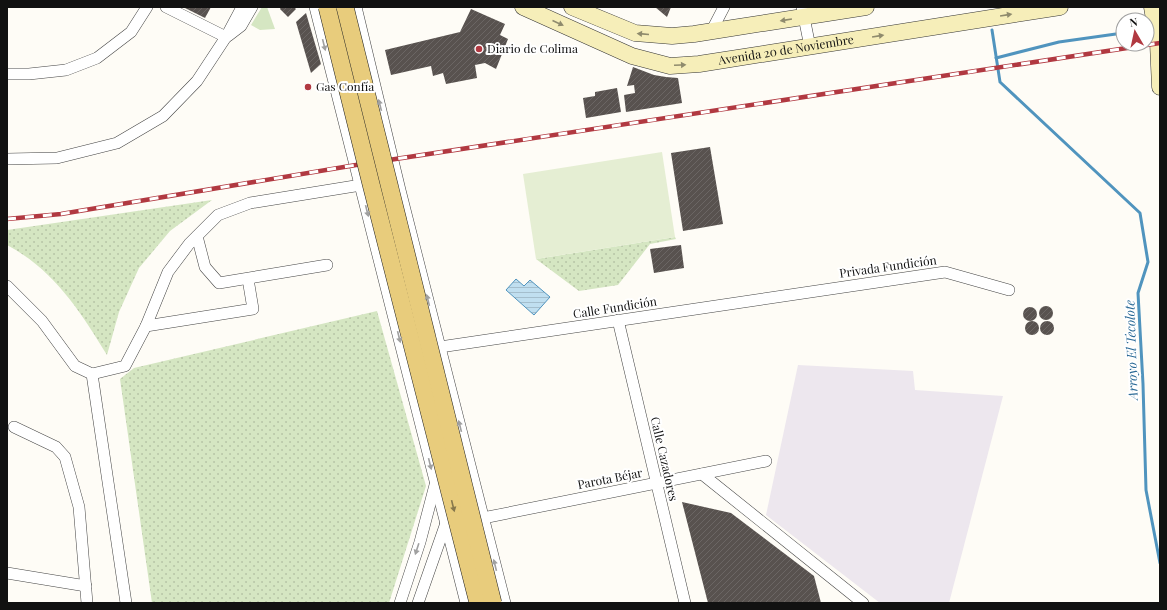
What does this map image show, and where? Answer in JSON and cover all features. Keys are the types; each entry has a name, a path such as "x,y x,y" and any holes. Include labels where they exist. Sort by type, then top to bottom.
{"main road":[{"path":"345,7 493,603"},
{"name":"Avenida 20 de Noviembre","path":"523,7 632,56 670,66 699,64 1060,7"},
{"path":"572,7 635,33 672,36 711,32 803,12 866,7"},
{"path":"1152,7 1158,43 1160,87"},
{"path":"317,8 371,184 478,603"}],"street":[{"path":"7,74 29,74 66,70 97,58 130,32 147,7"},
{"path":"166,7 226,37"},
{"path":"7,159 57,158 117,143 163,116 197,81 226,37 242,7"},
{"path":"226,37 241,26 252,7"},
{"path":"356,7 386,132 505,603"},
{"path":"711,32 724,7"},
{"path":"317,8 348,138 466,603"},
{"path":"803,12 810,46"},
{"path":"348,138 356,146 368,148 376,146 383,140 386,132"},
{"path":"360,182 365,171 380,166 388,166 396,171"},
{"path":"7,286 42,321 75,366 92,374 124,366 146,326 168,272 189,244 218,215 250,202 360,182"},
{"path":"197,236 204,267 219,283 327,266"},
{"name":"Privada Fundición","path":"793,294 945,272 1008,290"},
{"path":"146,326 252,309 248,279"},
{"name":"Calle Fundición","path":"440,347 793,294"},
{"name":"Calle Cazadores","path":"618,320 685,603"},
{"path":"92,374 126,603"},
{"path":"14,427 56,447 65,457 79,507 87,603"},
{"name":"Parota Béjar","path":"483,518 766,461"},
{"path":"702,474 863,603"},
{"path":"400,603 420,542 435,484"},
{"path":"418,603 446,523"},
{"path":"7,574 86,586"}],"shaded area":[{"path":"798,365 913,371 915,390 1003,396 949,603 880,603 766,515"}],"green space":[{"path":"262,7 267,7 275,29 260,30 251,25"},
{"path":"662,152 675,237 536,259 523,174"},
{"path":"212,200 170,231 139,268 119,312 107,355 76,307 52,279 24,255 7,245 7,230"},
{"path":"675,237 676,239 650,244 618,285 579,291 536,259"},
{"path":"377,311 426,486 389,603 152,603 120,379 134,368"}],"water":[{"path":"516,279 524,286 530,280 550,297 534,315 506,290"}],"building":[{"path":"183,7 211,7 205,18"},
{"path":"281,7 294,7 296,9 288,17 280,9"},
{"path":"655,7 671,7 667,17"},
{"path":"471,9 505,24 500,35 508,39 496,69 485,63 475,65 477,78 446,84 443,73 433,76 431,66 391,75 385,50 460,32"},
{"path":"306,13 321,64 311,73 296,22"},
{"path":"633,67 654,75 678,78 682,103 626,112 624,95 635,93 634,85 627,86"},
{"path":"617,88 621,112 586,118 583,98 595,96 595,92"},
{"path":"710,147 723,224 683,231 671,153"},
{"path":"681,245 684,268 654,273 650,249"},
{"path":"1043,306 1049,306 1053,310 1053,316 1049,320 1043,320 1039,316 1039,310"},
{"path":"1027,307 1033,307 1037,311 1037,317 1033,321 1027,321 1023,317 1023,311"},
{"path":"1029,321 1035,321 1039,325 1039,331 1035,335 1029,335 1025,331 1025,325"},
{"path":"1044,321 1050,321 1054,325 1054,331 1050,335 1044,335 1040,331 1040,325"},
{"path":"682,502 731,513 814,576 821,603 708,603"}],"waterway":[{"name":"Arroyo El Tecolote","path":"992,30 1000,82 1140,213 1148,262 1138,293 1143,384 1146,490 1160,563"},
{"path":"996,58 1059,42 1115,34"}],"railway":[{"path":"7,219 61,214 356,165 1160,43"}],"place":[{"name":"Diario de Colima","path":"479,49"},
{"name":"Gas Confía","path":"308,87"}]}
